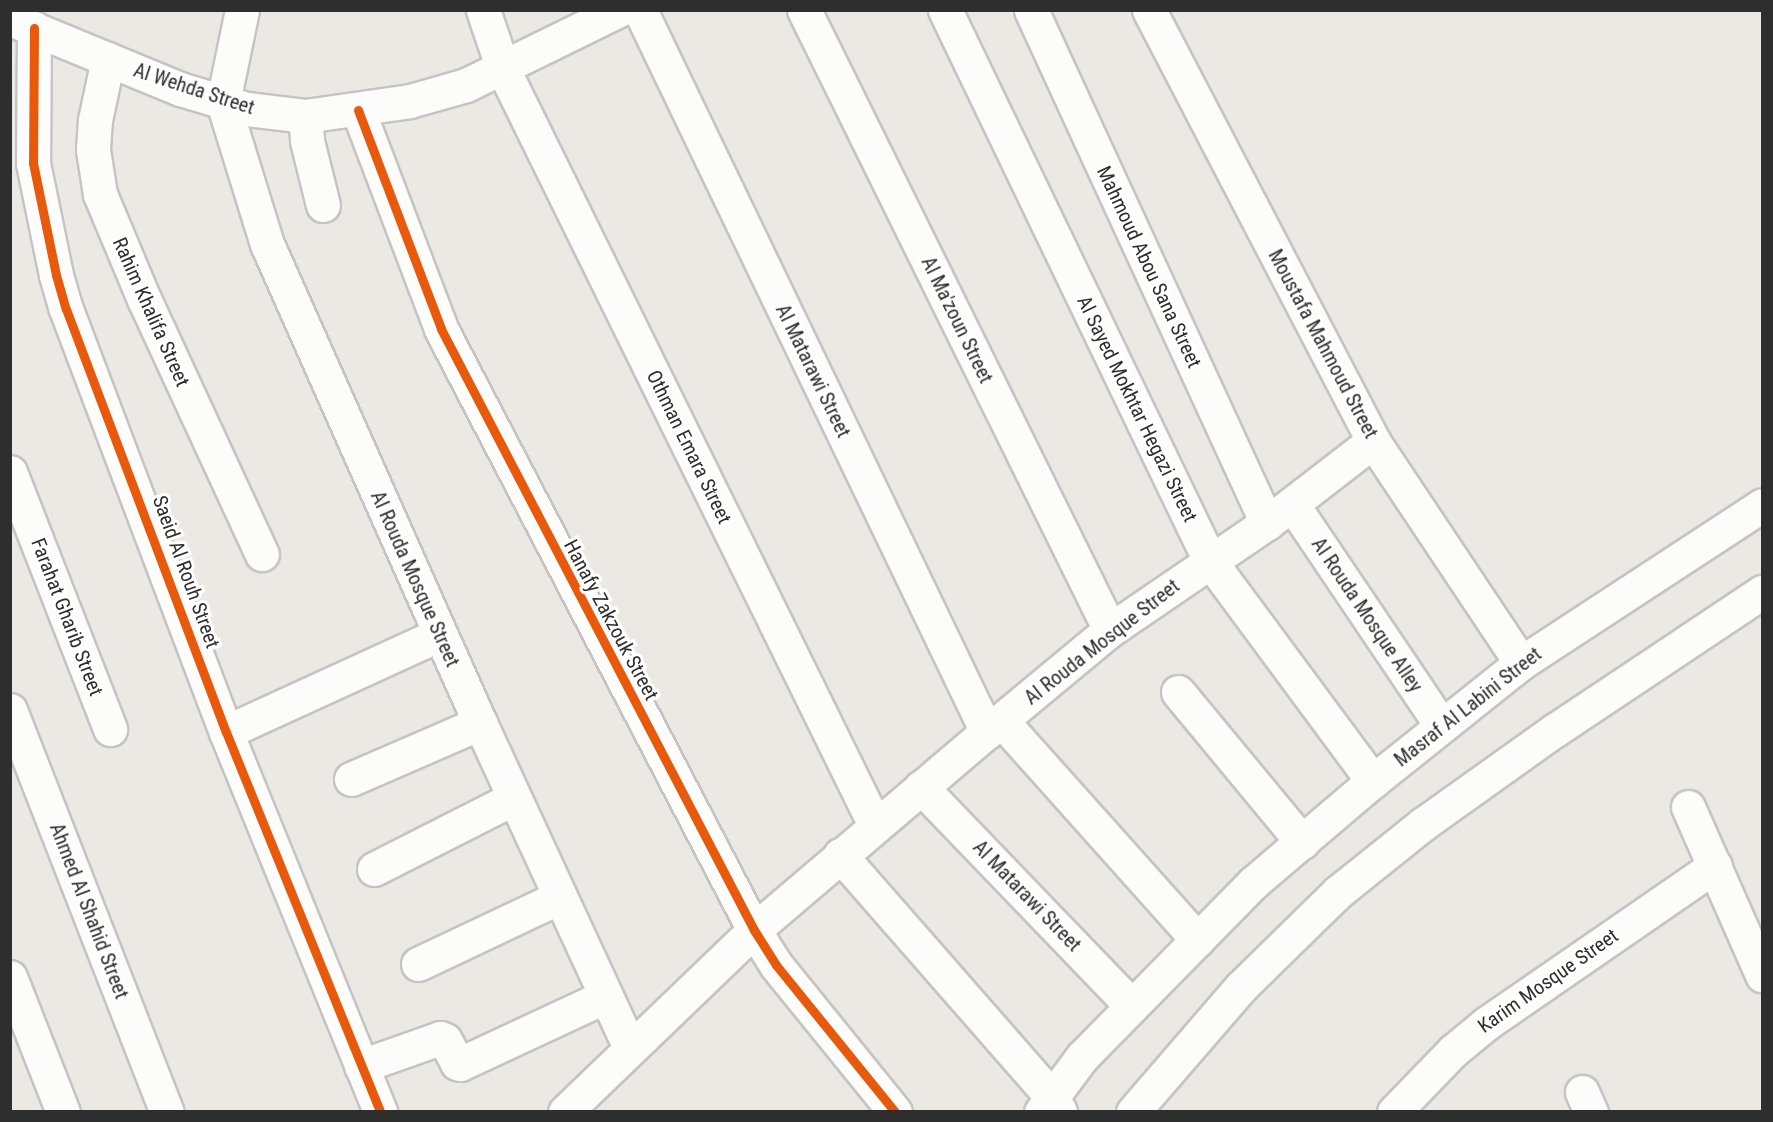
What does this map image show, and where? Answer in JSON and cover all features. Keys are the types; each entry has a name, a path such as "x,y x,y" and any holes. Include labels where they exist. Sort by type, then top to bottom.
{"street":[{"path":"223,102 242,10"},
{"name":"Othman Emara Street","path":"483,10 503,69 875,825"},
{"name":"Al Wehda Street","path":"22,23 180,88 247,109 305,116 358,110 441,93 503,69 619,10"},
{"name":"Al Matarawi Street","path":"640,10 994,726 1198,940"},
{"name":"Al Ma'zoun Street","path":"804,10 1110,630"},
{"name":"Al Sayed Mokhtar Hegazi Street","path":"945,10 1210,561 1373,781"},
{"name":"Mahmoud Abou Sana Street","path":"1030,10 1280,513"},
{"name":"Moustafa Mahmoud Street","path":"1149,10 1373,441 1521,663"},
{"name":"Saeid Al Rouh Street","path":"22,23 33,163 56,275 226,732 380,1112"},
{"name":"Rahim Khalifa Street","path":"108,59 100,88 93,140 100,194 144,299 262,554"},
{"name":"Al Rouda Mosque Street","path":"223,102 267,244 480,723 630,1047"},
{"name":"Hanafy Zakzouk Street","path":"358,110 441,329 754,930 776,965 895,1112"},
{"path":"305,116 307,141 323,205"},
{"name":"Al Rouda Mosque Street","path":"566,1112 630,1047 754,930 994,726 1110,630 1280,513 1373,441"},
{"name":"Farahat Gharib Street","path":"10,472 110,729"},
{"name":"Masraf Al Labini Street","path":"1051,1107 1082,1057 1253,883 1373,781 1521,663 1762,505"},
{"name":"Al Rouda Mosque Alley","path":"1280,513 1442,726"},
{"path":"1133,1112 1241,987 1338,892 1423,824 1555,730 1762,592"},
{"path":"226,732 440,634"},
{"path":"1178,692 1302,842"},
{"name":"Ahmed Al Shahid Street","path":"10,710 23,776 167,1112"},
{"path":"351,779 480,723"},
{"name":"Al Matarawi Street","path":"921,787 1132,1006"},
{"path":"374,869 514,798"},
{"path":"1688,807 1762,975"},
{"path":"840,855 1051,1107"},
{"name":"Karim Mosque Street","path":"1394,1112 1452,1051 1487,1023 1715,866"},
{"path":"418,964 560,897"},
{"path":"10,977 63,1112"},
{"path":"361,1066 440,1038 445,1040 456,1064 460,1064 606,996"}],"cycle path":[{"path":"34,28 33,163 56,275 66,309 226,732 380,1112"},
{"path":"358,110 441,329 754,930 776,965 895,1112"}]}
